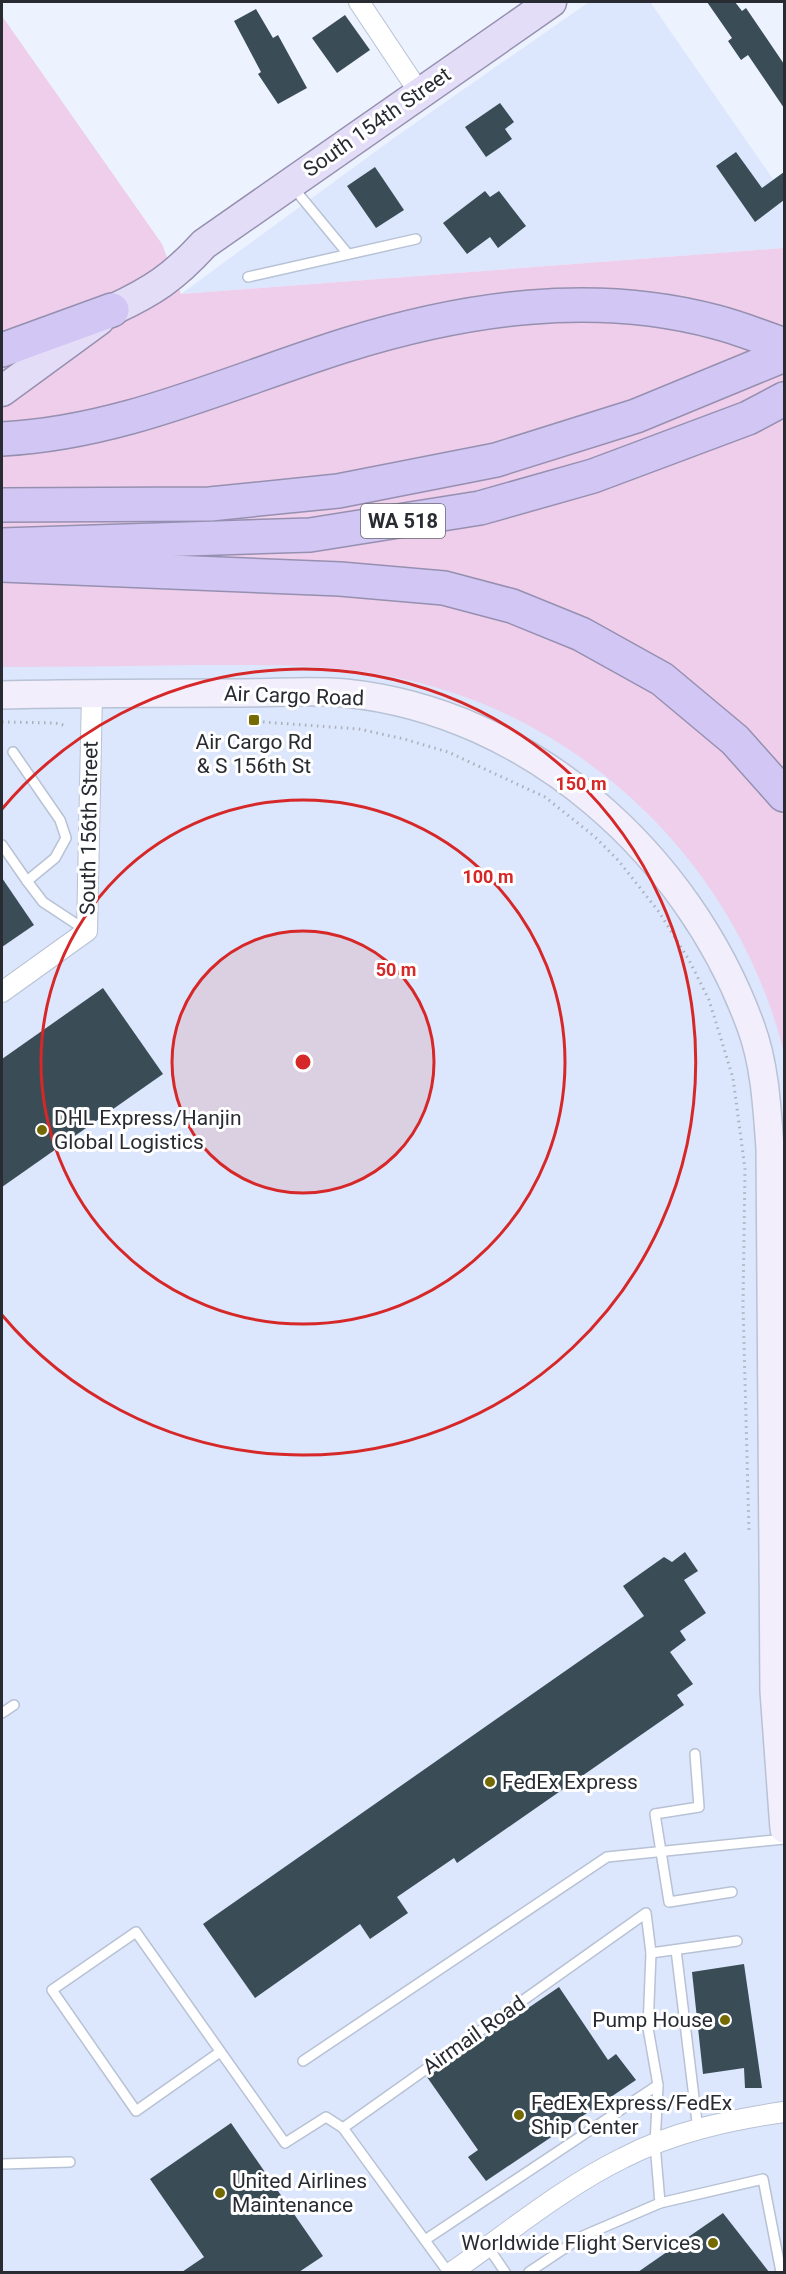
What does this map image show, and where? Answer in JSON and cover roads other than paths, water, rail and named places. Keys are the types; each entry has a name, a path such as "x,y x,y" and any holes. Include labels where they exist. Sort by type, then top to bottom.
{"highway":[{"path":"2,439 34,437 102,426 199,398 346,345 470,314 545,304 596,304 715,322 784,345"},
{"path":"2,350 112,310"},
{"name":"WA 518","path":"2,505 210,504 338,491 496,460 636,416 784,355"},
{"name":"WA 518","path":"2,546 310,535 480,508 593,476 748,418 784,399"},
{"path":"2,565 340,579 444,588 512,606 581,634 662,679 735,740 784,795"}],"main road":[{"name":"South 154th Street","path":"12,383 112,310 172,258 204,244 551,2"}],"street":[{"path":"359,2 419,92"},
{"name":"South 156th Street","path":"2,992 87,930 92,693"},
{"name":"Air Cargo Road","path":"2,695 345,693 417,708 527,753 609,813 651,856 692,908 728,971 752,1029 765,1089 770,1148 779,1592 774,1691 784,1828"},
{"path":"456,2271 579,2184 623,2158 655,2144 735,2119 784,2112"}],"lane":[{"path":"290,184 348,254"},
{"path":"248,276 416,239"},
{"path":"13,752 60,820 66,838 55,858 27,881"},
{"path":"2,845 43,902 87,930"},
{"path":"2,1713 14,1705"},
{"path":"695,1754 699,1807 655,1814 669,1902 732,1892"},
{"path":"303,2061 607,1857 784,1839"},
{"name":"Airmail Road","path":"344,2128 646,1913 651,1953"},
{"path":"220,2052 136,2111 52,1990 136,1932 285,2143 326,2117 344,2128 425,2240 456,2271"},
{"path":"660,2203 655,2144 658,2085 648,2028 651,1953 737,1941"},
{"path":"675,1950 698,2130"},
{"path":"425,2240 658,2085"},
{"path":"2,2164 70,2163"},
{"path":"529,2272 583,2236 660,2203 763,2179 781,2272"},
{"path":"488,2247 505,2272"}],"place":[{"name":"Air Cargo Rd & S 156th St","path":"254,720"},
{"name":"DHL Express/Hanjin Global Logistics","path":"42,1130"},
{"name":"FedEx Express","path":"490,1782"},
{"name":"Pump House","path":"725,2020"},
{"name":"FedEx Express/FedEx Ship Center","path":"519,2115"},
{"name":"United Airlines Maintenance","path":"220,2193"},
{"name":"Worldwide Flight Services","path":"713,2243"}]}
